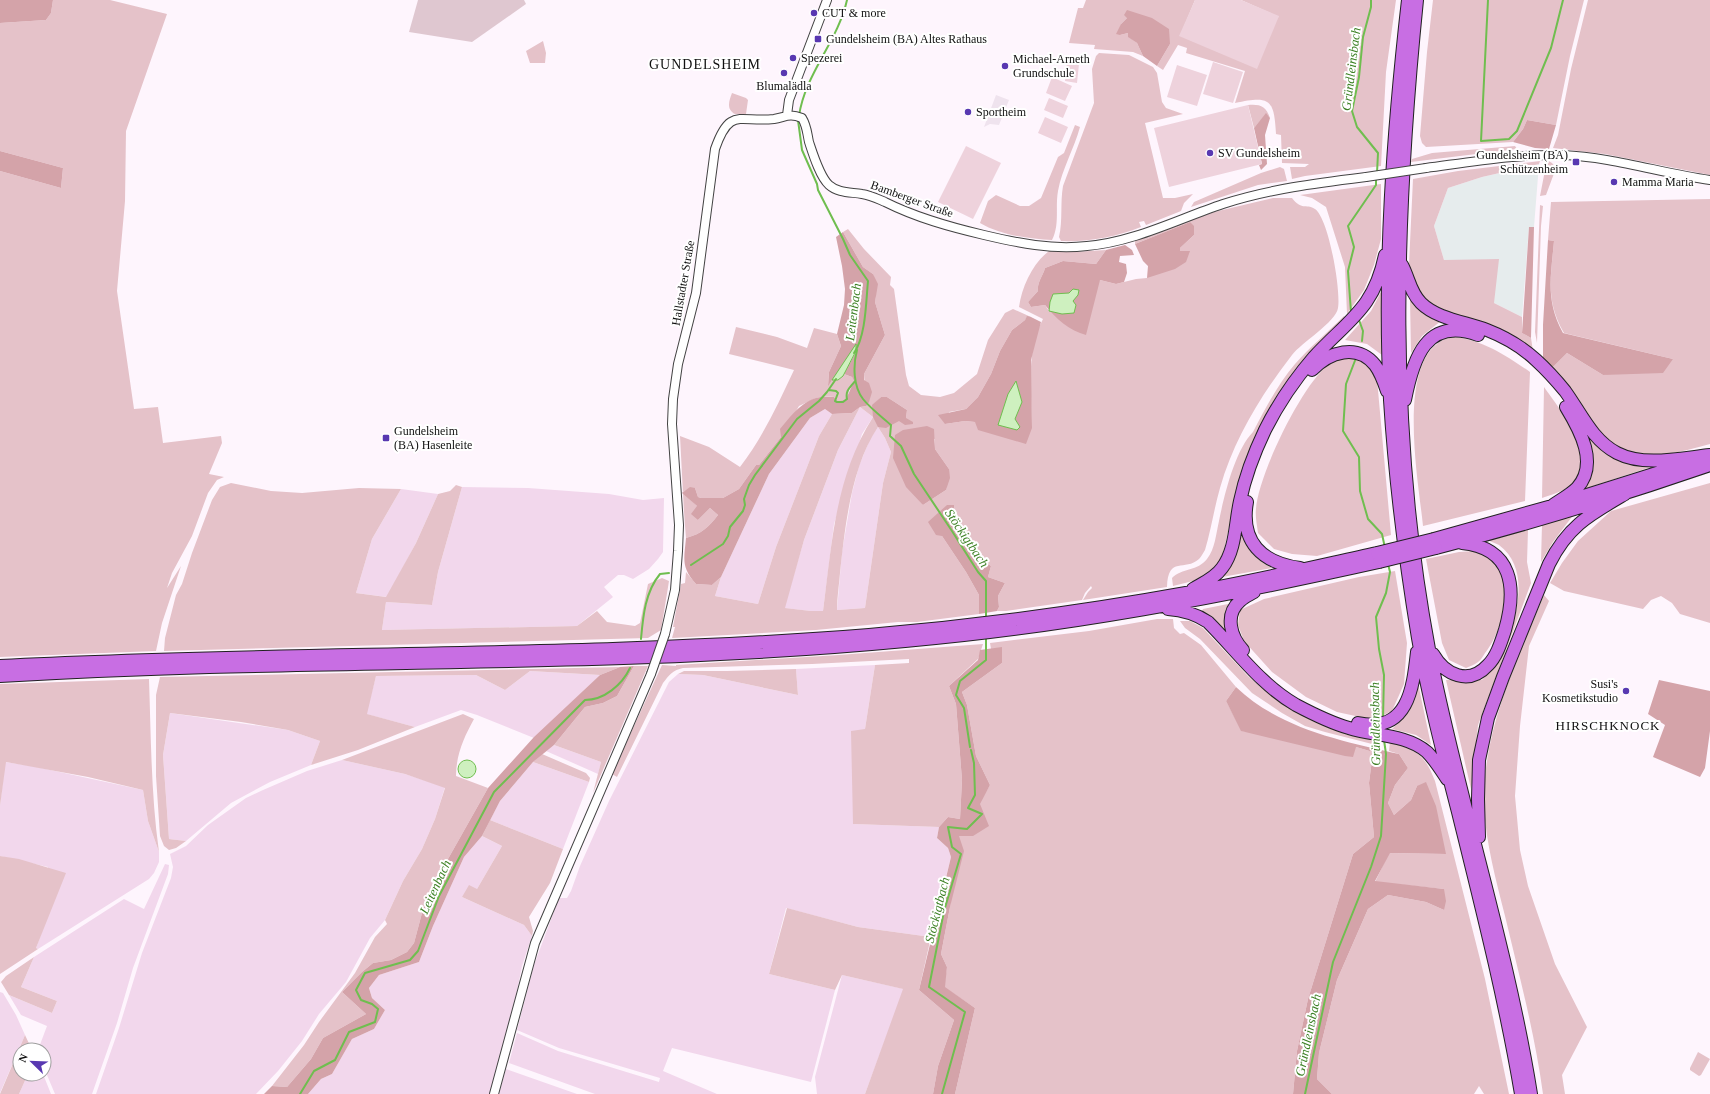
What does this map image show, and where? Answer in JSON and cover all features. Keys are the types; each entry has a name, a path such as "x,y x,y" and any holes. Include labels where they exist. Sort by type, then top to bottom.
{"highway":[{"path":"1408,0 1397,112 1389,286 1390,401 1395,476 1402,532 1424,670 1499,982 1522,1094"},
{"path":"1417,0 1404,150 1398,259 1401,426 1411,528 1429,648 1444,718 1482,867 1518,1021 1531,1094"},
{"path":"1186,600 1216,575 1228,559 1244,484 1265,430 1281,401 1297,378 1314,357 1356,317 1366,304 1379,275 1391,224"},
{"path":"1398,259 1404,269 1412,292 1429,310 1504,338 1550,379 1598,439 1617,453 1630,458 1645,460 1710,455"},
{"path":"1401,426 1408,385 1415,361 1424,344 1437,334 1455,330 1476,335 1526,357"},
{"path":"1307,569 1284,565 1274,561 1261,554 1251,540 1247,529 1247,504 1262,453 1290,400 1313,369 1320,362 1332,355 1342,351 1361,355 1374,364 1380,374 1390,401"},
{"path":"1549,510 1580,484 1586,470 1587,456 1585,444 1574,421 1550,379"},
{"path":"1435,544 1457,542 1710,455"},
{"path":"1549,510 1625,494 1710,465"},
{"path":"1482,867 1478,799 1480,760 1482,744 1495,697 1549,564 1557,549 1568,534 1579,523 1625,494"},
{"path":"0,676 202,668 630,658 750,653 1007,626 1158,605 1258,589 1519,521"},
{"path":"1429,648 1446,671 1459,676 1473,675 1488,665 1502,640 1508,620 1511,589 1504,564 1497,556 1484,548 1457,542"},
{"path":"1158,605 1186,600 1307,569 1378,558"},
{"path":"1258,589 1240,601 1232,616 1231,630 1243,650 1264,673 1296,696 1316,707 1353,722 1368,725 1391,737 1412,743 1427,753 1451,786"},
{"path":"1186,600 1251,670 1271,688 1295,704 1324,719 1349,728 1377,730 1401,712 1409,697 1414,674 1418,639"},
{"path":"0,666 203,658 591,650 900,637"}],"street":[{"path":"794,116 789,100 827,0"},
{"name":"Bamberger Straße","path":"794,116 806,126 809,141 816,161 827,184 834,189 842,192 869,196 928,221 1023,244 1069,247 1107,244 1223,204 1254,195 1307,185 1524,156 1578,156 1710,180"},
{"name":"Hallstadter Straße","path":"494,1094 535,943 651,674 665,634 675,590 678,551 678,510 673,439 673,399 678,364 696,293 715,149 724,129 732,121 747,118 774,119 794,116"}],"shaded area":[{"path":"0,0 53,0 51,13 46,20 0,23"},
{"path":"53,0 110,0 167,14 126,131 125,201 117,291 134,409 158,407 163,443 221,436 222,443 209,474 224,477 217,480 208,493 192,536 172,573 167,588 181,566 162,623 156,651 0,657 0,171 61,188 63,168 0,151 0,23 46,20 51,13"},
{"path":"418,0 524,0 526,4 472,42 409,32"},
{"path":"1086,0 1195,0 1180,36 1279,17 1241,0 1396,0 1386,72 1381,166 1292,179 1290,167 1305,167 1309,164 1282,163 1281,135 1276,134 1272,107 1263,100 1235,103 1245,71 1186,53 1187,48 1178,45 1163,70 1157,66 1170,44 1127,18 1121,24 1120,35 1128,33 1129,37 1137,43 1143,56 1133,52 1094,49 1095,45 1069,43 1078,8 1083,8"},
{"path":"1195,0 1241,0 1279,16 1257,69 1179,36"},
{"path":"1433,0 1584,0 1570,56 1556,125 1527,120 1523,129 1513,142 1426,147 1422,143 1420,136"},
{"path":"1588,0 1710,0 1710,175 1605,154 1553,148 1558,135 1571,69"},
{"path":"1127,10 1152,18 1169,29 1170,44 1157,66 1143,56 1137,43 1128,37 1128,33 1120,35 1116,34 1121,24 1127,18 1124,15"},
{"path":"543,41 546,53 545,63 530,63 526,51"},
{"path":"1099,53 1129,55 1153,67 1157,73 1162,102 1166,108 1183,114 1145,123 1163,198 1175,198 1193,194 1184,203 1181,211 1146,225 1144,221 1139,222 1141,227 1132,231 1092,240 1061,241 1059,237 1063,186 1094,103 1092,69 1096,56"},
{"path":"1067,62 1079,64 1077,83 1065,81"},
{"path":"1213,62 1243,72 1233,103 1203,94"},
{"path":"1177,65 1207,75 1197,106 1167,97"},
{"path":"1052,77 1072,86 1065,101 1046,93"},
{"path":"732,93 748,100 746,114 735,114 730,110 729,102"},
{"path":"996,95 1009,100 999,125 990,124 984,127"},
{"path":"1049,98 1068,106 1063,118 1044,110"},
{"path":"1248,105 1256,105 1264,108 1270,118 1266,114 1254,128"},
{"name":"SV Gundelsheim","path":"1248,105 1262,164 1169,187 1154,128"},
{"path":"1266,113 1270,118 1265,135 1267,164 1261,170 1259,165 1262,164 1254,128"},
{"path":"1045,117 1068,127 1061,143 1038,133"},
{"path":"1527,120 1556,125 1549,149 1535,148 1513,142 1523,129"},
{"path":"1075,125 1080,127 1058,191 1057,222 1052,240 1015,236 996,231 980,223 988,201 996,195 1020,206 1029,206 1041,198 1058,157 1064,153"},
{"path":"966,146 1001,163 973,219 938,202"},
{"path":"1515,146 1517,149 1411,162 1412,159 1432,153"},
{"path":"0,151 63,168 61,188 0,171"},
{"path":"1547,160 1556,168 1546,195 1540,196"},
{"path":"1540,161 1539,164 1482,177 1448,188 1434,226 1444,260 1499,259 1494,303 1522,317 1522,333 1531,338 1533,351 1440,309 1425,299 1415,287 1409,264 1413,179 1458,171"},
{"path":"1539,164 1534,227 1529,227 1522,317 1494,303 1464,260 1444,260 1434,226 1448,188 1482,177"},
{"path":"1280,167 1284,169 1287,181 1258,185 1191,207 1194,202 1261,173"},
{"path":"1381,184 1381,239 1374,265 1364,290 1347,314 1345,267 1326,207 1312,198 1300,195"},
{"path":"1273,198 1292,198 1301,206 1312,207 1315,209 1320,215 1325,226 1333,256 1338,287 1338,308 1336,314 1325,326 1296,350 1259,402 1241,435 1226,470 1205,550 1199,559 1194,563 1178,566 1170,571 1167,587 1083,600 1092,588 1091,586 1085,593 1082,600 997,611 999,607 998,596 1005,583 988,577 991,566 971,551 967,531 956,522 954,505 942,536 966,572 979,595 979,614 917,622 898,622 816,630 672,638 681,584 685,583 686,572 696,584 712,585 721,577 715,596 758,604 776,547 819,436 832,414 852,413 860,407 866,406 864,374 885,335 875,302 876,294 873,274 863,267 843,232 848,229 864,249 891,277 890,285 894,289 906,375 909,386 921,395 940,397 954,393 977,374 988,340 1005,313 1013,309 1031,317 1027,317 1012,330 978,397 966,409 949,412 945,424 965,421 1032,428 1032,358 1037,331 1043,319 1019,307 1020,299 1029,276 1033,268 1043,256 1049,251 1073,252 1106,250 1096,264 1063,261 1045,268 1039,282 1038,291 1028,302 1031,307 1045,305 1049,311 1100,280 1116,284 1147,278 1180,251 1180,248 1194,235 1190,222 1135,244 1135,240 1214,212","holes":["881,397 887,397 907,410 906,418 899,421 873,417 873,405","860,407 873,417 860,440 850,463 843,487 837,511 823,611 785,608 804,540 838,450","878,427 891,452 883,483 865,608 837,610 847,517 855,479 861,460","895,435 935,439 935,449 949,469 946,490 923,505 895,446"]},
{"path":"1710,199 1710,444 1669,454 1644,455 1632,453 1612,444 1605,437 1553,367 1567,353 1603,375 1673,359 1564,333 1554,310 1552,299 1551,277 1554,241 1548,240 1551,202"},
{"path":"1540,205 1543,206 1537,343 1535,332"},
{"path":"1190,222 1194,226 1194,235 1180,248 1180,251 1190,251 1186,262 1175,269 1147,278 1148,266 1143,261 1135,244"},
{"path":"1529,227 1534,227 1531,338 1522,333"},
{"path":"843,232 863,267 873,274 878,284 875,302 885,335 864,374 864,380 869,383 872,392 869,402 866,406 860,407 852,413 832,414 825,409 810,418 769,474 721,577 712,585 696,584 686,568 686,538 704,530 718,515 710,508 698,520 691,514 697,506 682,493 690,487 695,488 698,497 701,498 723,498 739,489 756,465 759,465 781,437 780,429 797,410 809,401 825,396 834,397 837,401 844,400 855,382 852,377 844,374 856,352 856,345 828,386 829,372 841,346 837,334 844,305 845,289 836,237"},
{"path":"1548,240 1554,241 1551,299 1557,321 1563,333 1673,359 1663,373 1603,375 1567,353 1553,367 1543,359 1543,325"},
{"path":"1125,245 1132,250 1134,255 1120,256 1119,262 1126,264 1127,273 1124,282 1116,284 1100,280 1086,335 1063,323 1053,315 1045,305 1031,307 1028,302 1038,291 1039,282 1045,268 1063,261 1096,264 1106,250"},
{"path":"1073,289 1079,290 1078,295 1073,301 1076,305 1074,313 1062,314 1049,311 1053,294 1069,293"},
{"path":"1382,290 1382,355 1367,344 1345,340 1371,311"},
{"path":"1410,299 1441,321 1422,336 1411,353"},
{"path":"1027,316 1041,322 1031,360 1032,428 1026,444 978,430 975,422 965,421 945,424 938,415 966,409 978,397 1012,330 1025,320"},
{"path":"1344,316 1346,320 1306,360 1233,508 1224,550 1218,564 1209,573 1193,581 1173,586 1172,578 1180,572 1199,566 1210,555 1215,541 1227,487 1236,461 1277,388 1301,358"},
{"path":"736,327 777,337 807,348 814,328 837,334 841,346 829,372 828,385 832,380 838,379 844,374 852,377 856,382 849,390 848,396 844,400 837,401 834,397 827,396 816,398 799,406 781,437 759,465 756,465 739,489 723,498 698,497 695,488 683,492 680,436 709,447 740,467 763,432 794,370 729,354"},
{"path":"1454,337 1475,341 1485,345 1530,372 1525,501 1423,526 1415,450 1414,419 1416,389 1422,364 1435,346"},
{"path":"856,344 856,351 843,376 838,380 832,380"},
{"path":"1342,357 1354,358 1363,362 1377,379 1391,535 1317,556 1292,554 1274,549 1258,533 1256,521 1259,494 1264,475 1294,410 1306,391 1328,365"},
{"path":"1016,381 1022,402 1015,419 1020,427 1017,430 998,425 1008,394"},
{"path":"1544,387 1574,432 1583,458 1582,470 1574,483 1561,491 1542,498"},
{"path":"881,397 887,397 907,410 906,418 913,422 913,424 905,425 899,421 886,428 878,427 873,417 872,405"},
{"path":"860,407 873,417 862,434 834,524 823,611 784,608 804,540 838,450"},
{"path":"825,409 832,414 819,436 776,547 758,604 715,596 721,577 769,474 810,418"},
{"path":"927,426 934,429 935,449 949,469 950,478 946,490 923,505 906,487 893,458 895,435 903,430"},
{"path":"878,427 891,452 883,483 865,608 837,610 842,552 852,493 859,466 870,439"},
{"path":"1583,429 1602,449 1663,463 1578,491 1585,484"},
{"path":"231,483 271,491 302,493 359,488 401,489 372,539 356,593 386,597 416,543 438,494 450,491 456,485 462,487 438,572 432,605 386,602 382,630 577,626 597,611 607,622 635,626 640,623 648,584 662,578 669,581 661,630 648,638 164,651 165,638 176,595 182,584 212,500 220,487"},
{"path":"1710,483 1710,623 1680,614 1672,603 1661,596 1651,600 1643,609 1564,591 1550,583 1578,541 1611,511"},
{"path":"462,487 528,488 609,494 643,500 664,498 663,552 649,569 633,579 624,575 618,575 604,587 613,597 577,626 382,630 386,602 432,605 438,572"},
{"path":"401,489 438,494 416,543 387,597 356,593 372,539"},
{"path":"683,493 697,506 698,520 710,508 718,515 704,530 686,538 684,512"},
{"path":"947,505 954,505 956,522 967,531 971,551 991,566 988,577 1005,583 998,596 999,607 997,611 979,614 979,595 966,572 942,536 936,535 928,522"},
{"path":"1574,514 1553,542 1541,562 1542,524"},
{"path":"1239,525 1250,551 1258,559 1272,568 1222,577"},
{"path":"1528,530 1527,562 1531,583 1478,725 1471,789 1446,680 1482,680 1492,667 1501,651 1510,632 1516,613 1518,593 1517,575 1511,558 1499,545 1485,539"},
{"path":"1474,551 1489,557 1498,567 1504,580 1505,595 1499,627 1492,641 1480,660 1466,668 1449,660 1442,643 1426,559 1459,552"},
{"path":"1395,571 1407,643 1404,684 1392,711 1374,720 1337,712 1306,697 1272,672 1244,641 1238,625 1240,610 1264,599 1359,577"},
{"path":"1544,595 1549,601 1529,646 1520,726 1515,796 1520,850 1528,886 1555,964 1587,1027 1562,1075 1565,1094 1543,1094 1531,1027 1492,862 1484,806 1485,778 1495,724 1512,672"},
{"path":"1228,604 1230,606 1225,623 1227,634 1202,611 1203,609"},
{"path":"1157,619 1173,619 1174,628 1180,634 1184,633 1201,645 1236,687 1226,701 1242,731 1356,747 1373,752 1369,783 1374,837 1353,854 1308,999 1297,1051 1293,1094 955,1094 975,1008 944,987 947,967 941,954 950,907 959,836 990,785 976,756 967,705 962,692 1002,663 1002,648 991,649 990,643 1089,631"},
{"path":"1180,621 1190,621 1203,628 1248,676 1265,691 1291,708 1312,720 1334,729 1378,740 1376,745 1305,726 1282,713 1252,693 1200,639 1185,628"},
{"path":"983,644 978,659 949,686 956,704 962,780 960,819 948,817 939,827 853,824 851,731 865,729 875,665 909,663 909,659 683,668 676,670 663,683 617,777 612,774 662,665 676,666"},
{"path":"1002,647 1002,663 962,692 967,705 976,756 990,785 980,804 989,826 973,836 959,836 964,851 950,907 941,954 947,967 945,987 975,1008 955,1094 933,1094 938,1066 954,1020 919,990 951,857 948,848 937,838 939,827 948,817 960,819 962,780 956,704 949,686 978,660 980,650"},
{"path":"875,665 853,824 939,827 937,838 948,848 951,857 931,937 858,927 786,908 769,974 835,990 811,1082 672,1048 663,1071 717,1094 595,1094 509,1063 517,1033 558,1051 659,1082 660,1078 559,1048 517,1030 534,965 559,898 567,898 571,891 580,866 609,801 669,682 678,674 703,675 798,695 796,669"},
{"path":"634,666 648,666 593,793 601,762 554,745 585,707 603,703 617,696"},
{"path":"634,666 617,696 603,703 585,707 554,745 533,762 500,801 482,836 464,857 433,926 419,962 379,975 369,988 372,998 385,1010 374,1029 352,1039 332,1074 321,1079 308,1094 264,1094 272,1086 287,1087 311,1059 323,1038 366,1014 342,992 373,963 391,960 407,952 414,943 426,898 488,788 534,737 600,675 620,667"},
{"path":"620,667 600,675 530,671 505,690 476,675 376,676 367,714 415,727 358,750 311,765 320,741 288,730 241,722 170,713 163,755 169,839 186,841 176,848 169,850 164,846 160,836 156,776 156,695 160,677"},
{"path":"796,669 798,695 703,675 678,674 684,671"},
{"path":"530,671 600,675 534,738 461,710 415,727 366,714 376,676 476,675 505,690"},
{"path":"149,679 153,788 159,852 148,821 143,790 88,777 6,762 0,806 0,684"},
{"path":"1659,680 1710,691 1710,731 1705,768 1700,777 1653,757 1665,725 1648,714"},
{"path":"1418,683 1431,745 1416,735 1392,729 1410,709"},
{"path":"1236,687 1253,701 1292,723 1334,738 1399,754 1408,768 1395,785 1388,803 1394,815 1411,800 1417,786 1426,782 1436,806 1446,854 1390,853 1375,881 1444,889 1446,901 1444,910 1426,902 1388,895 1368,909 1337,980 1319,1053 1317,1079 1332,1094 1293,1094 1297,1051 1308,999 1353,854 1374,837 1369,783 1373,752 1356,747 1353,757 1345,756 1241,731 1226,701"},
{"path":"170,713 288,730 320,741 311,765 270,782 231,803 186,841 169,839 163,755"},
{"path":"463,714 474,719 461,746 457,761 456,776 488,788 426,898 414,943 407,952 391,960 373,963 342,992 366,1014 323,1038 311,1059 287,1087 272,1086 304,1045 355,973 375,937 387,924 385,920 403,881 422,849 435,819 445,788 405,774 342,760"},
{"path":"1390,742 1418,754 1427,764 1435,781 1485,979 1509,1094 1484,1094 1479,1086 1474,1094 1332,1094 1317,1079 1319,1053 1337,980 1368,909 1388,895 1426,902 1444,910 1444,889 1375,882 1389,853 1445,854 1417,786 1411,800 1394,815 1388,803 1395,785 1408,768 1399,754 1389,751"},
{"path":"554,745 601,762 598,774 546,751"},
{"path":"542,754 586,773 590,778 589,782 533,762"},
{"path":"342,760 405,774 445,787 435,819 422,849 403,881 385,920 370,938 346,982 319,1014 302,1041 278,1071 256,1094 96,1094 119,1028 142,953 171,878 173,867 170,854 186,846 208,825 246,798 307,771"},
{"path":"463,760 471,760 476,765 474,776 471,778 463,778 458,773 458,765"},
{"path":"5,762 32,766 143,790 148,821 159,852 159,862 154,873 149,879 38,949 36,948 44,926 48,867 0,856 0,806"},
{"path":"533,762 589,782 563,849 490,820 500,801"},
{"path":"490,820 563,849 550,883 529,917 533,931 532,936 524,925 462,897 469,885 477,889 502,846 482,836"},
{"path":"482,836 502,846 477,889 462,897 524,925 532,936 522,966 513,1012 490,1094 308,1094 321,1079 332,1074 352,1039 374,1029 385,1010 372,998 369,988 379,975 419,962 433,926 464,857"},
{"path":"0,856 19,859 66,873 36,948 38,949 0,974"},
{"path":"165,864 169,865 168,874 133,968 117,1023 92,1094 55,1094 50,1082 52,1082 52,1042 41,1042 47,1026 21,1015 9,995 52,1013 57,1001 21,987 34,957 124,899 144,909"},
{"path":"787,908 858,927 931,937 919,990 954,1020 938,1066 933,1094 865,1094 903,989 842,975 835,990 769,974"},
{"path":"34,957 21,987 57,1001 52,1013 9,995 1,982 6,976"},
{"path":"842,975 904,989 865,1094 817,1094 815,1077"},
{"path":"0,992 3,993 16,1015 25,1035 22,1042 12,1042 12,1065 0,1093"},
{"path":"25,1035 28,1042 22,1042"},
{"path":"1698,1052 1710,1059 1699,1076 1690,1070"},
{"path":"12,1066 12,1082 24,1082 19,1094 0,1094"},
{"path":"506,1069 577,1094 499,1094"},
{"path":"24,1082 46,1082 51,1094 19,1094"}],"waterway":[{"name":"Leitenbach","path":"799,116 802,101 808,86 837,30 847,0"},
{"name":"Gründleinsbach","path":"1371,0 1371,7 1363,37 1359,77 1352,111 1357,127 1378,153 1377,173"},
{"path":"1488,0 1481,141 1509,139 1517,131 1551,48 1563,0"},
{"name":"Leitenbach","path":"798,120 802,150 817,184 818,190 850,255 868,281 863,328 858,346 854,353"},
{"name":"Gründleinsbach","path":"1351,312 1348,271 1354,247 1348,226 1376,185 1376,177"},
{"name":"Gründleinsbach","path":"1359,320 1363,331 1362,341"},
{"name":"Stöckigtbach","path":"857,350 855,362 857,388 869,406 891,425 890,436 901,446 914,474 978,572 986,581 986,619"},
{"name":"Gründleinsbach","path":"1356,358 1346,384 1343,431 1359,457 1360,491 1368,519 1382,534 1385,548"},
{"name":"Leitenbach","path":"691,565 723,544 728,536 730,527 743,511 745,505 744,499 749,485 755,475 797,419 819,401 836,379"},
{"path":"829,390 836,391 838,393 835,401 843,402 847,399 848,391 855,381"},
{"name":"Gründleinsbach","path":"1383,718 1384,675 1379,649 1376,617 1386,593 1390,572 1388,564"},
{"name":"Leitenbach","path":"641,639 644,614 651,589 660,574 669,573"},
{"name":"Stöckigtbach","path":"970,747 964,708 956,695 960,681 986,660 986,636"},
{"name":"Leitenbach","path":"300,1094 314,1071 335,1060 349,1032 375,1022 378,1009 372,1004 361,1000 356,990 365,973 410,960 418,951 439,896 494,792 585,700 599,697 612,690 627,674 630,668"},
{"name":"Gründleinsbach","path":"1305,1094 1333,962 1371,867 1381,836 1386,754 1384,740"},
{"name":"Stöckigtbach","path":"942,1094 965,1012 929,987 944,911 961,854 952,847 948,827 967,829 982,814 968,808 975,795 974,763 971,750"}],"place":[{"name":"CUT & more","path":"814,13"},
{"name":"Gundelsheim (BA) Altes Rathaus","path":"818,39"},
{"name":"Spezerei","path":"793,58"},
{"name":"Michael-Arneth Grundschule","path":"1005,66"},
{"name":"Blumalädla","path":"784,73"},
{"name":"Sportheim","path":"968,112"},
{"name":"SV Gundelsheim","path":"1210,153"},
{"name":"Gundelsheim (BA) Schützenheim","path":"1576,162"},
{"name":"Mamma Maria","path":"1614,182"},
{"name":"Gundelsheim (BA) Hasenleite","path":"386,438"},
{"name":"Susi's Kosmetikstudio","path":"1626,691"}],"district":[{"name":"GUNDELSHEIM","path":"705,64"},
{"name":"HIRSCHKNOCK","path":"1608,725"}]}
